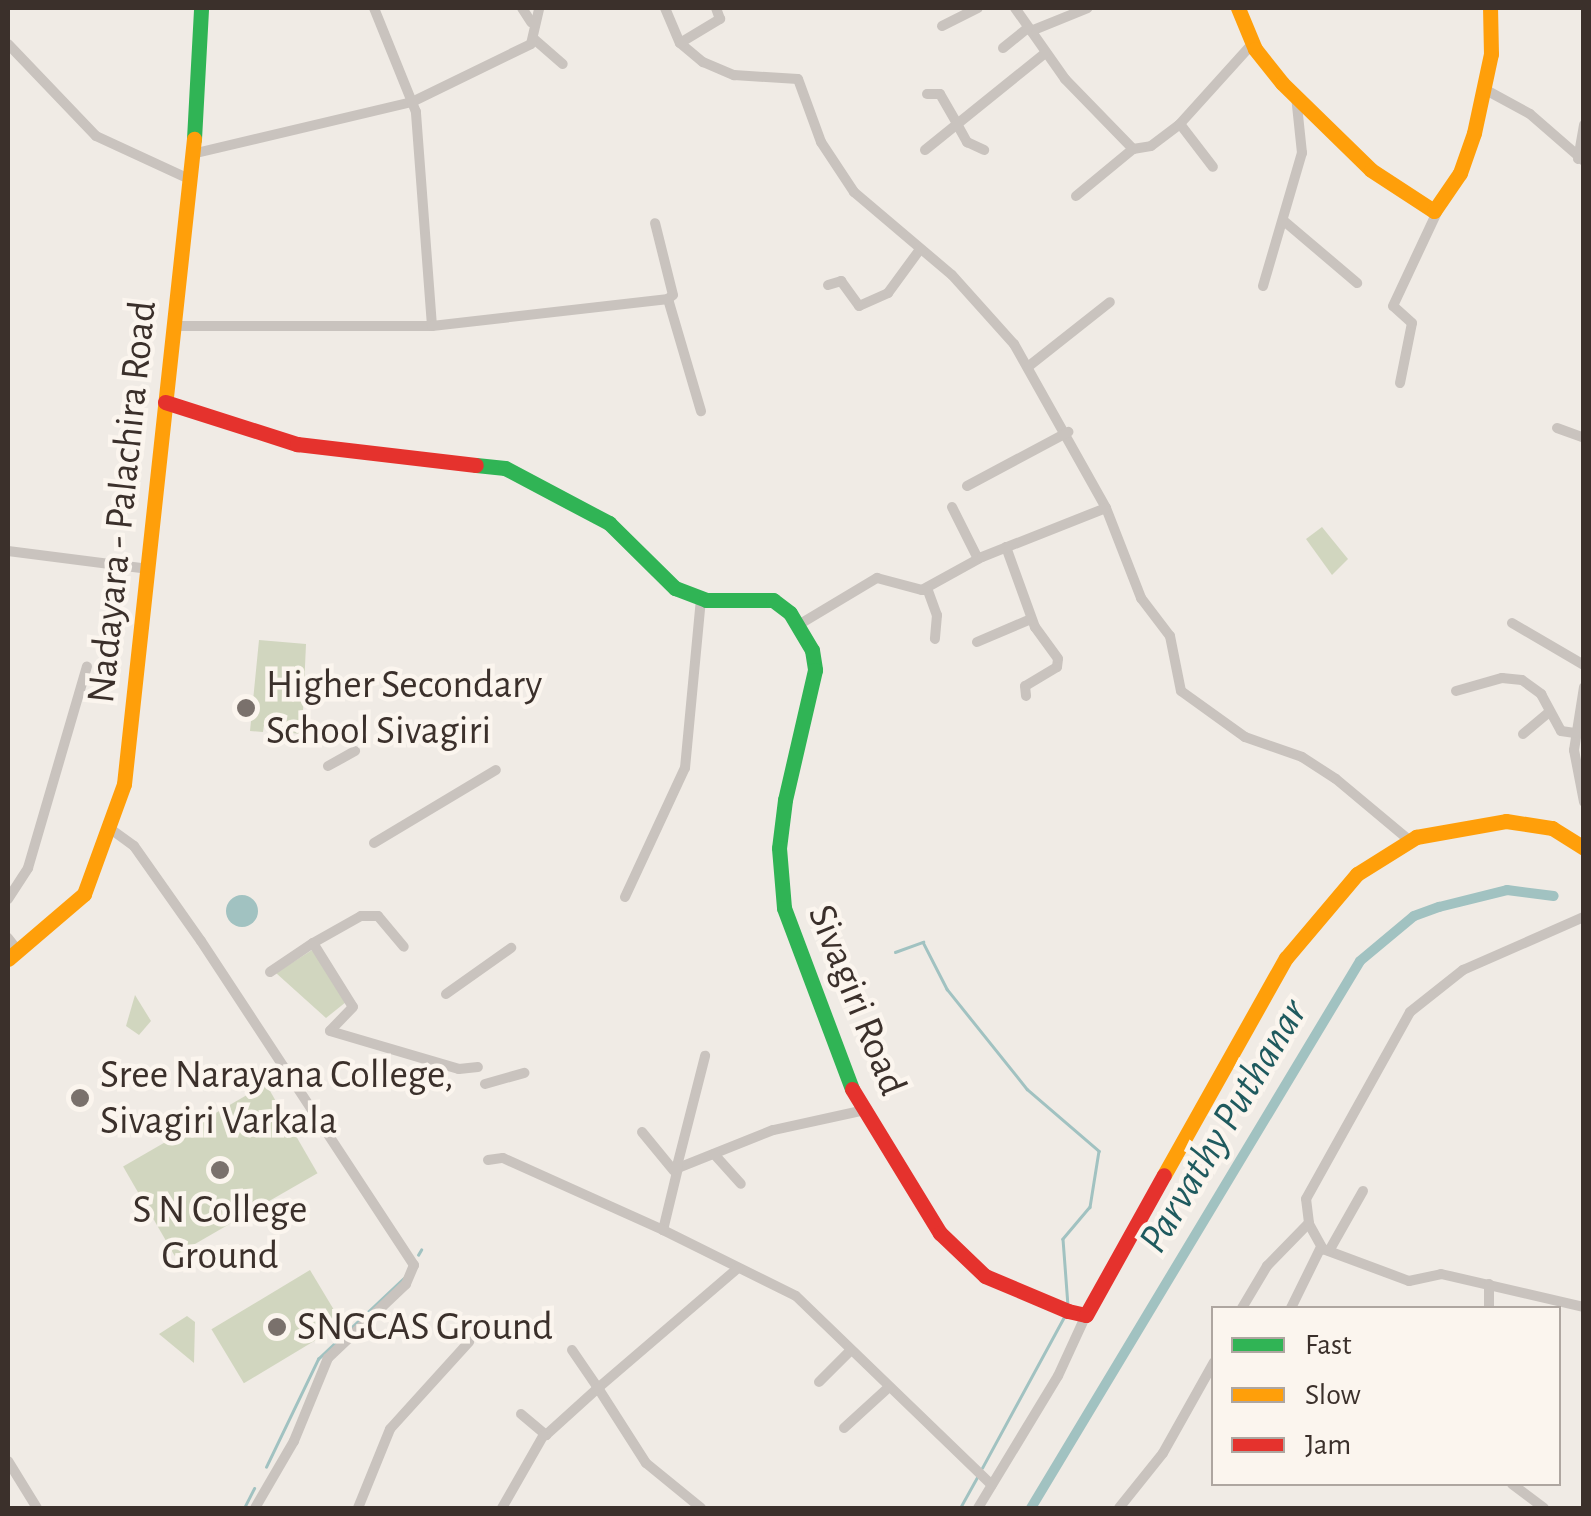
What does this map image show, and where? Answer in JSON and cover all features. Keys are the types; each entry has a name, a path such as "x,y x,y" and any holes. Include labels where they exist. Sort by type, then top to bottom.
{"main road":[{"name":"Nadayara - Palachira Road","path":"11,949 78,902 112,830 133,724 192,154 202,8"},
{"path":"1238,8 1252,44 1296,95 1371,170 1438,210 1460,173 1486,90 1490,8"},
{"path":"164,402 296,444 505,468 609,523 647,566 701,598 773,600 800,624"},
{"name":"Sivagiri Road","path":"800,624 815,670 781,832 784,908 830,1038 865,1110 940,1233 984,1276 1045,1304 1086,1315"},
{"path":"1086,1315 1286,958 1357,874 1409,840 1440,829 1506,821 1552,828 1583,847"}],"street":[{"path":"376,8 412,102 426,203 432,326"},
{"path":"522,8 531,22 534,39 563,64"},
{"path":"531,22 538,8"},
{"path":"665,8 680,43 734,75 783,74 798,80 830,157 868,208 971,294 1029,366 1106,508 1140,598 1170,636 1182,691 1244,738 1302,757 1336,779 1409,840"},
{"path":"680,43 720,20 716,8"},
{"path":"942,26 978,8"},
{"path":"1015,8 1045,53 1115,137 1133,149"},
{"path":"1004,43 1028,28 1088,8"},
{"path":"192,154 412,102 534,39"},
{"path":"1076,196 1133,149 1151,146 1180,124 1252,44"},
{"path":"8,45 96,136 189,178"},
{"path":"924,150 1045,53"},
{"path":"1486,90 1530,114 1581,160"},
{"path":"927,94 940,94 966,140 984,150"},
{"path":"1263,286 1302,153 1296,95"},
{"path":"1180,124 1213,167"},
{"path":"1581,160 1584,124"},
{"path":"1400,383 1412,323 1392,306 1438,210"},
{"path":"1284,221 1356,283"},
{"path":"172,326 432,326 668,299 673,295 655,222"},
{"path":"828,285 841,281 860,306 888,293 918,252"},
{"path":"668,299 701,412"},
{"path":"1029,366 1110,302"},
{"path":"1557,428 1584,438"},
{"path":"967,486 1068,432"},
{"path":"952,508 978,559"},
{"path":"800,624 882,576 908,590 927,588 978,559 1106,508"},
{"path":"1006,547 1031,619 1059,663 1032,678 1026,696"},
{"path":"8,552 149,569"},
{"path":"927,588 937,615 935,639"},
{"path":"625,897 687,760 701,598"},
{"path":"976,642 1031,619"},
{"path":"1512,622 1584,665"},
{"path":"8,899 28,868 88,666"},
{"path":"1456,691 1513,678 1534,686 1561,731 1575,733"},
{"path":"1584,688 1575,733 1584,802"},
{"path":"1523,734 1550,711"},
{"path":"328,766 355,751"},
{"path":"374,843 496,770"},
{"path":"112,830 134,846 201,941 414,1265 406,1284 328,1358 294,1441 255,1508"},
{"path":"270,972 362,916 378,916 404,947"},
{"path":"1584,917 1463,970 1410,1012 1306,1199 1308,1224 1325,1249 1410,1281 1436,1274 1584,1307"},
{"path":"313,943 353,1007 330,1031 458,1069 478,1067"},
{"path":"446,994 511,948"},
{"path":"662,1230 705,1056"},
{"path":"485,1084 524,1073"},
{"path":"675,1171 773,1130 865,1110"},
{"path":"642,1132 675,1171"},
{"path":"714,1154 740,1184"},
{"path":"488,1160 503,1158 776,1282 992,1485"},
{"path":"1293,1306 1363,1191"},
{"path":"1243,1306 1268,1266 1308,1224"},
{"path":"502,1508 543,1436 738,1268"},
{"path":"1488,1284 1488,1306"},
{"path":"978,1508 1058,1376 1086,1315"},
{"path":"358,1508 390,1429 469,1342"},
{"path":"572,1350 646,1463 701,1508"},
{"path":"819,1382 850,1351"},
{"path":"1118,1508 1164,1454 1211,1368"},
{"path":"844,1428 888,1388"},
{"path":"521,1414 543,1436"},
{"path":"8,1461 37,1508"},
{"path":"1515,1486 1544,1508"}],"green space":[{"path":"1322,527 1348,559 1332,575 1306,539"},
{"path":"259,640 306,644 302,734 281,732 281,720 265,718 263,732 250,731"},
{"path":"312,950 346,1002 326,1018 276,973"},
{"path":"135,995 151,1021 139,1035 126,1026"},
{"name":"S N College Ground","path":"266,1084 318,1173 175,1256 123,1166"},
{"name":"SNGCAS Ground","path":"310,1270 342,1324 244,1383 211,1329"},
{"path":"187,1316 195,1322 194,1363 159,1334"}],"water":[{"path":"242,895 253,900 258,911 253,922 242,927 231,922 226,911 231,900"}],"waterway":[{"name":"Parvathy Puthanar","path":"1031,1508 1360,961 1414,916 1439,907 1507,890 1554,896"},
{"path":"895,952 923,942 947,989 1027,1089 1099,1151 1090,1207 1063,1239 1068,1305"},
{"path":"418,1255 421,1250"},
{"path":"266,1467 318,1359 404,1278"},
{"path":"982,1468 1064,1317"},
{"path":"960,1508 978,1475"},
{"path":"244,1508 254,1488"}],"traffic: fast":[{"path":"194,139 201,8"},
{"path":"476,465 505,468 609,523 675,588 706,600 773,600 790,613 812,650 815,670 785,800 779,848 784,908 852,1089"}],"traffic: slow":[{"path":"1238,8 1255,49 1282,83 1371,170 1434,211 1460,173 1474,133 1491,54 1490,8"},
{"path":"8,959 84,894 124,784 194,139"},
{"path":"1164,1175 1286,958 1357,874 1416,837 1506,821 1552,828 1584,848"}],"traffic: jam":[{"path":"165,402 297,444 476,465"},
{"path":"852,1089 940,1233 985,1276 1068,1311 1086,1315 1164,1175"}],"place":[{"name":"Higher Secondary School Sivagiri","path":"246,708"},
{"name":"Sree Narayana College, Sivagiri Varkala","path":"80,1098"},
{"name":"S N College Ground","path":"220,1170"},
{"name":"SNGCAS Ground","path":"277,1327"}]}
